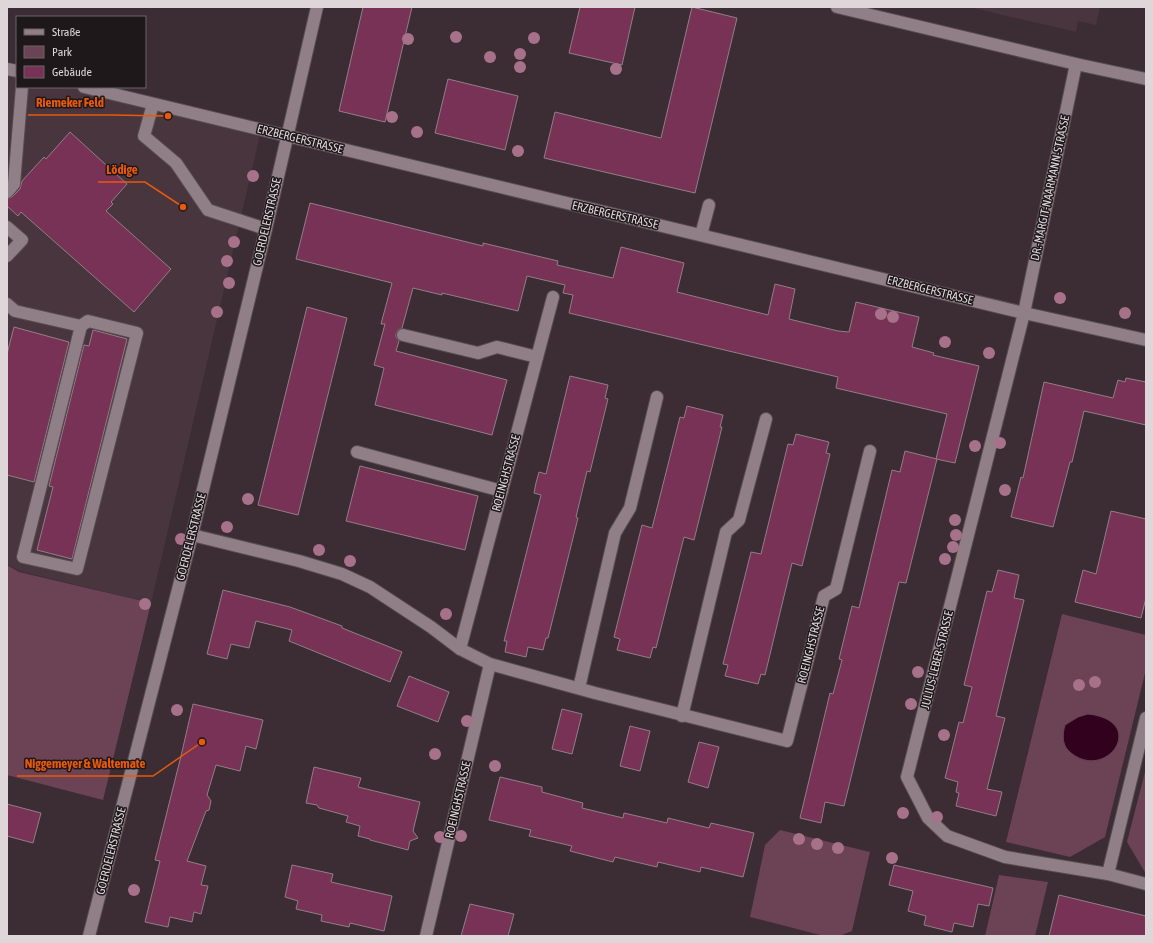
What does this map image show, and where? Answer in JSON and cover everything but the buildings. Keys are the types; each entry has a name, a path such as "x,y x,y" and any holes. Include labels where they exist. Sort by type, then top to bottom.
{"street":[{"path":"287,136 317,7"},
{"path":"837,7 1076,64 1146,79"},
{"name":"DR.-MARGIT-NAARMANN-STRASSE","path":"1024,313 1076,64"},
{"path":"7,192 14,184 22,88"},
{"name":"ERZBERGERSTRASSE","path":"88,88 1024,313 1146,340"},
{"path":"153,104 144,136 176,163 208,210 266,229"},
{"name":"GOERDELERSTRASSE","path":"89,936 192,535 287,136"},
{"path":"701,235 709,205"},
{"path":"7,227 22,240 7,256"},
{"name":"ROEINGHSTRASSE","path":"460,649 553,297"},
{"path":"7,304 15,311 81,326 88,322 137,333 77,570 22,557 81,326"},
{"name":"JULIUS-LEBER-STRASSE","path":"1024,313 907,777 928,818 947,836 1004,857 1108,874 1146,884"},
{"path":"403,335 478,353 497,347 537,357"},
{"path":"579,688 615,533 630,508 658,397"},
{"path":"682,716 726,532 739,520 766,419"},
{"name":"ROEINGHSTRASSE","path":"192,535 299,561 342,574 370,587 432,627 460,649 490,664 682,716 787,741 824,596 836,589 870,451"},
{"path":"357,452 502,490"},
{"name":"ROEINGHSTRASSE","path":"426,936 490,664"},
{"path":"1108,874 1146,718"}],"shaded area":[{"path":"969,7 1100,7 1096,25 1078,21 1076,32"},
{"path":"7,69 16,72 16,88 79,88 260,135 151,603 19,571 7,564"},
{"path":"1088,714 1106,719 1116,727 1119,737 1116,747 1108,755 1097,760 1085,760 1071,753 1064,744 1063,733 1065,725 1078,717"}],"green space":[{"path":"7,565 19,572 151,603 103,800 7,775"},
{"path":"1062,614 1146,635 1146,669 1105,837 1070,857 1006,842"},
{"path":"1146,768 1146,874 1127,842"},
{"path":"780,830 870,852 852,931 839,936 824,936 750,917 765,845"},
{"path":"999,875 1048,882 1035,936 985,936"}],"place":[{"name":"Riemeker Feld","path":"168,116"},
{"name":"Lödige","path":"183,207"},
{"name":"Niggemeyer & Waltemate","path":"202,742"}]}
